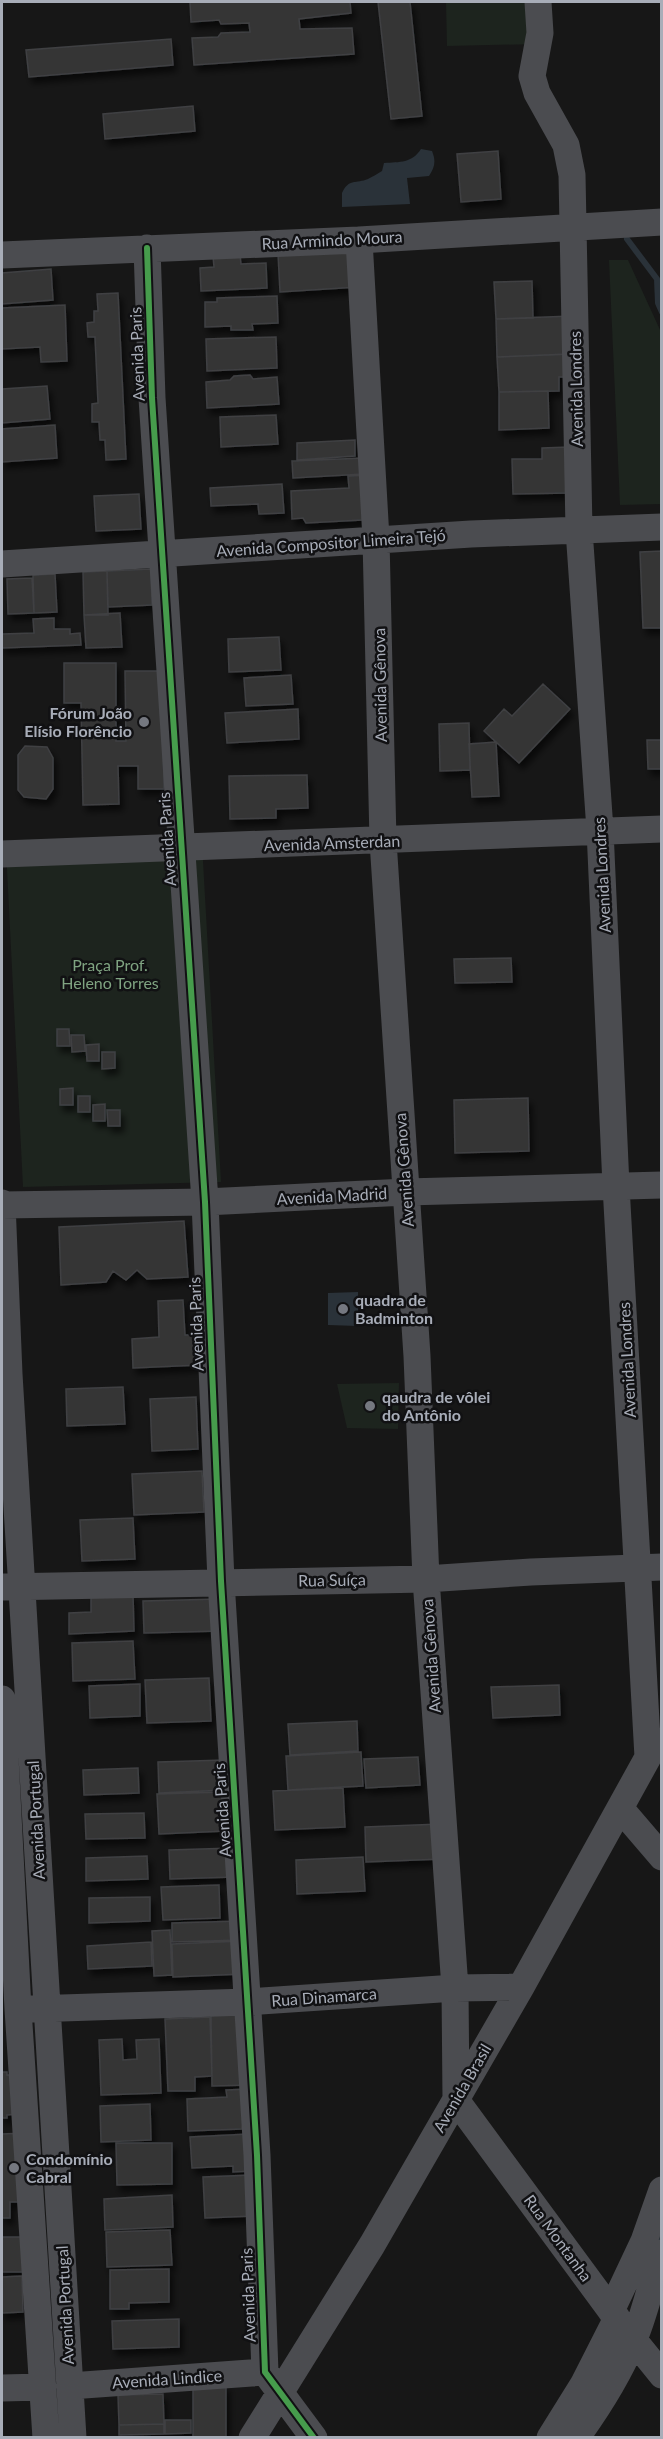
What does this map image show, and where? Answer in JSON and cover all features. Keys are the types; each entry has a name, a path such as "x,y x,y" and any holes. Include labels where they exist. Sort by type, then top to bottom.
{"street":[{"name":"Avenida Londres","path":"538,2 540,33 532,76 537,93 566,145 572,175 579,530 600,830 616,1186 650,1567 648,1757"},
{"name":"Rua Armindo Moura","path":"2,255 359,240 662,222"},
{"name":"Avenida Gênova","path":"359,240 376,540 383,841 417,1356 426,1579 455,1988 456,2100"},
{"name":"Avenida Paris","path":"147,248 152,398 204,1202 221,1581 257,2155 265,2372"},
{"name":"Avenida Compositor Limeira Tejó","path":"2,564 376,540 662,526"},
{"name":"Avenida Amsterdan","path":"2,854 662,829"},
{"name":"Avenida Madrid","path":"2,1204 204,1202 406,1192 662,1185"},
{"name":"Avenida Portugal","path":"2,1204 12,1587 47,2009 73,2438"},
{"name":"Rua Suíça","path":"12,1587 221,1581 426,1579 650,1567"},
{"name":"Avenida Portugal","path":"2,1699 10,2009 46,2438"},
{"name":"Avenida Brasil","path":"252,2438 372,2245 521,1987 662,1732"},
{"path":"620,1808 662,1857"},
{"name":"Rua Dinamarca","path":"10,2009 247,2001 455,1988 521,1987"},
{"name":"Rua Montanha","path":"456,2100 623,2326 662,2375"},
{"path":"576,2438 609,2390 644,2241 662,2190"},
{"path":"550,2438 623,2326 662,2253"},
{"path":"265,2372 314,2438"},
{"name":"Avenida Lindice","path":"70,2386 265,2372"},
{"path":"2,2388 43,2388"}],"green space":[{"path":"446,2 534,2 536,44 447,46"},
{"path":"609,260 628,260 661,332 661,504 620,505"},
{"name":"Praça Prof. Heleno Torres","path":"202,843 221,1182 23,1187 6,849"},
{"name":"qaudra de vôlei do Antônio","path":"399,1383 398,1429 347,1428 337,1384"}],"shaded area":[{"path":"421,149 432,151 433,170 429,176 407,178 410,204 342,207 342,193 347,185 368,179 382,171 384,163 410,159"},
{"name":"quadra de Badminton","path":"358,1292 358,1326 328,1325 328,1293"}],"building":[{"path":"190,2 350,2 351,13 299,19 300,29 352,28 354,54 194,65 192,38 218,37 221,33 250,32 249,23 221,24 219,20 191,22"},
{"path":"378,2 410,2 422,116 391,119"},
{"path":"171,39 173,65 29,77 26,50"},
{"path":"193,106 195,131 105,139 103,114"},
{"path":"498,151 501,199 461,202 457,154"},
{"path":"356,250 358,287 280,292 278,254"},
{"path":"240,255 241,264 266,263 267,288 201,291 200,268 214,267 213,256"},
{"path":"51,269 53,300 2,304 2,273"},
{"path":"532,281 533,318 496,319 494,282"},
{"path":"118,293 126,459 106,460 105,440 100,440 99,422 92,422 92,404 98,403 95,337 88,337 87,323 94,322 94,311 98,311 97,294"},
{"path":"277,296 278,323 252,324 253,330 231,330 231,326 205,327 205,302 217,302 217,298"},
{"path":"65,305 67,361 41,362 40,347 2,349 2,308"},
{"path":"571,316 572,354 497,357 496,319"},
{"path":"276,337 277,368 207,371 206,339"},
{"path":"568,354 569,377 559,377 559,391 499,392 497,357"},
{"path":"250,375 253,379 277,377 279,404 207,408 206,382"},
{"path":"47,386 50,419 2,423 2,389"},
{"path":"548,391 549,428 499,430 499,392"},
{"path":"276,415 278,444 221,447 220,417"},
{"path":"55,425 57,458 2,462 2,429"},
{"path":"355,440 355,456 297,460 297,443"},
{"path":"569,447 569,493 513,494 512,459 542,459 542,448"},
{"path":"364,458 364,474 293,478 292,461"},
{"path":"370,475 362,520 306,523 303,518 292,519 291,491 349,488 348,476"},
{"path":"282,484 284,513 259,514 258,504 211,506 210,488"},
{"path":"139,494 141,529 96,531 94,496"},
{"path":"662,551 662,628 643,628 640,552"},
{"path":"151,569 152,605 108,607 107,571"},
{"path":"107,571 108,615 84,615 83,572"},
{"path":"55,574 57,612 34,613 33,575"},
{"path":"32,578 34,613 8,614 7,579"},
{"path":"120,613 122,647 86,648 84,615"},
{"path":"54,618 54,629 70,629 70,634 80,633 81,645 2,648 2,634 34,633 33,619"},
{"path":"279,637 281,670 229,672 228,639"},
{"name":"Fórum João Elísio Florêncio","path":"64,663 116,663 116,741 126,741 125,671 162,671 164,789 138,789 138,766 118,766 119,804 83,805 81,703 64,703"},
{"path":"291,675 293,704 246,706 244,678"},
{"path":"543,684 570,709 519,763 484,731 504,709 512,716"},
{"path":"298,709 299,739 227,743 225,713"},
{"path":"469,723 470,770 440,771 439,724"},
{"path":"647,740 662,740 662,769 648,769"},
{"path":"496,742 499,796 472,797 469,744"},
{"path":"25,746 47,747 53,758 53,789 46,799 24,797 18,790 18,755"},
{"path":"307,775 308,808 276,809 276,818 230,819 229,776"},
{"path":"511,958 512,982 455,983 454,959"},
{"path":"57,1029 69,1029 70,1046 57,1046"},
{"path":"71,1035 84,1035 85,1051 72,1052"},
{"path":"99,1044 99,1061 87,1061 86,1045"},
{"path":"102,1052 115,1052 115,1068 102,1069"},
{"path":"73,1088 73,1105 60,1105 60,1089"},
{"path":"78,1096 90,1096 90,1112 78,1112"},
{"path":"528,1098 529,1151 455,1153 454,1100"},
{"path":"105,1104 105,1121 93,1121 93,1105"},
{"path":"107,1110 120,1110 120,1126 108,1126"},
{"path":"184,1221 188,1277 147,1279 137,1270 126,1280 113,1271 106,1282 61,1285 59,1227"},
{"path":"183,1300 185,1335 198,1335 200,1365 133,1368 132,1339 159,1337 158,1301"},
{"path":"123,1387 125,1424 67,1426 66,1389"},
{"path":"196,1397 198,1449 152,1451 150,1399"},
{"path":"202,1471 204,1512 134,1515 132,1474"},
{"path":"133,1518 135,1559 82,1561 80,1520"},
{"path":"133,1594 134,1631 69,1634 69,1613 91,1612 91,1596"},
{"path":"219,1599 220,1631 144,1633 143,1601"},
{"path":"133,1641 135,1679 73,1681 72,1643"},
{"path":"209,1678 211,1721 147,1723 145,1680"},
{"path":"140,1684 140,1716 90,1718 89,1686"},
{"path":"559,1685 560,1715 493,1718 491,1687"},
{"path":"357,1721 358,1751 290,1755 288,1724"},
{"path":"361,1752 363,1786 288,1790 286,1756"},
{"path":"418,1757 420,1785 366,1788 364,1759"},
{"path":"225,1760 226,1790 159,1793 158,1762"},
{"path":"138,1768 139,1793 84,1795 83,1770"},
{"path":"343,1788 345,1827 275,1830 273,1791"},
{"path":"224,1792 226,1831 159,1834 157,1794"},
{"path":"144,1813 145,1838 86,1839 85,1814"},
{"path":"440,1824 442,1859 366,1862 365,1827"},
{"path":"233,1848 234,1877 170,1879 169,1850"},
{"path":"147,1856 148,1879 86,1881 86,1858"},
{"path":"363,1857 365,1891 297,1894 296,1860"},
{"path":"219,1885 220,1918 163,1920 161,1887"},
{"path":"150,1897 150,1921 89,1923 89,1898"},
{"path":"241,1921 242,1940 172,1942 172,1923"},
{"path":"170,1930 172,1975 154,1976 152,1931"},
{"path":"242,1941 243,1974 173,1977 172,1944"},
{"path":"151,1942 152,1966 88,1969 87,1946"},
{"path":"211,2013 237,2013 250,2085 212,2086"},
{"path":"210,2017 212,2076 195,2077 195,2091 168,2091 165,2019"},
{"path":"122,2039 123,2060 137,2059 136,2040 159,2039 161,2093 101,2095 99,2040"},
{"path":"2,2072 7,2072 7,2075 16,2075 17,2114 7,2115 7,2118 2,2118"},
{"path":"250,2089 242,2129 188,2131 187,2099 227,2097 226,2090"},
{"path":"150,2104 151,2140 101,2142 100,2106"},
{"name":"Condomínio Cabral","path":"25,2133 28,2202 10,2202 10,2218 2,2218 2,2134"},
{"path":"249,2134 251,2171 233,2172 233,2166 192,2168 190,2137"},
{"path":"116,2143 172,2143 172,2184 117,2185"},
{"path":"252,2175 253,2216 205,2218 203,2177"},
{"path":"172,2195 173,2227 105,2230 104,2199"},
{"path":"170,2230 172,2265 107,2267 106,2232"},
{"path":"2,2237 23,2237 24,2272 2,2272"},
{"path":"169,2269 169,2302 129,2303 129,2309 110,2309 110,2270"},
{"path":"22,2276 23,2312 2,2313 2,2277"},
{"path":"179,2319 179,2347 113,2349 112,2321"},
{"path":"226,2385 226,2438 193,2438 193,2386"},
{"path":"163,2394 164,2424 119,2425 118,2395"},
{"path":"165,2420 191,2420 191,2433 165,2434"},
{"path":"164,2424 164,2434 119,2435 119,2425"}],"waterway":[{"path":"627,239 657,279 658,303 662,312"},
{"path":"651,2266 662,2235"}],"cycle path":[{"path":"147,248 152,398 205,1202 221,1581 257,2155 265,2372 314,2438"}],"place":[{"name":"Fórum João Elísio Florêncio","path":"144,722"},
{"name":"quadra de Badminton","path":"343,1309"},
{"name":"qaudra de vôlei do Antônio","path":"370,1406"},
{"name":"Condomínio Cabral","path":"14,2168"}]}
